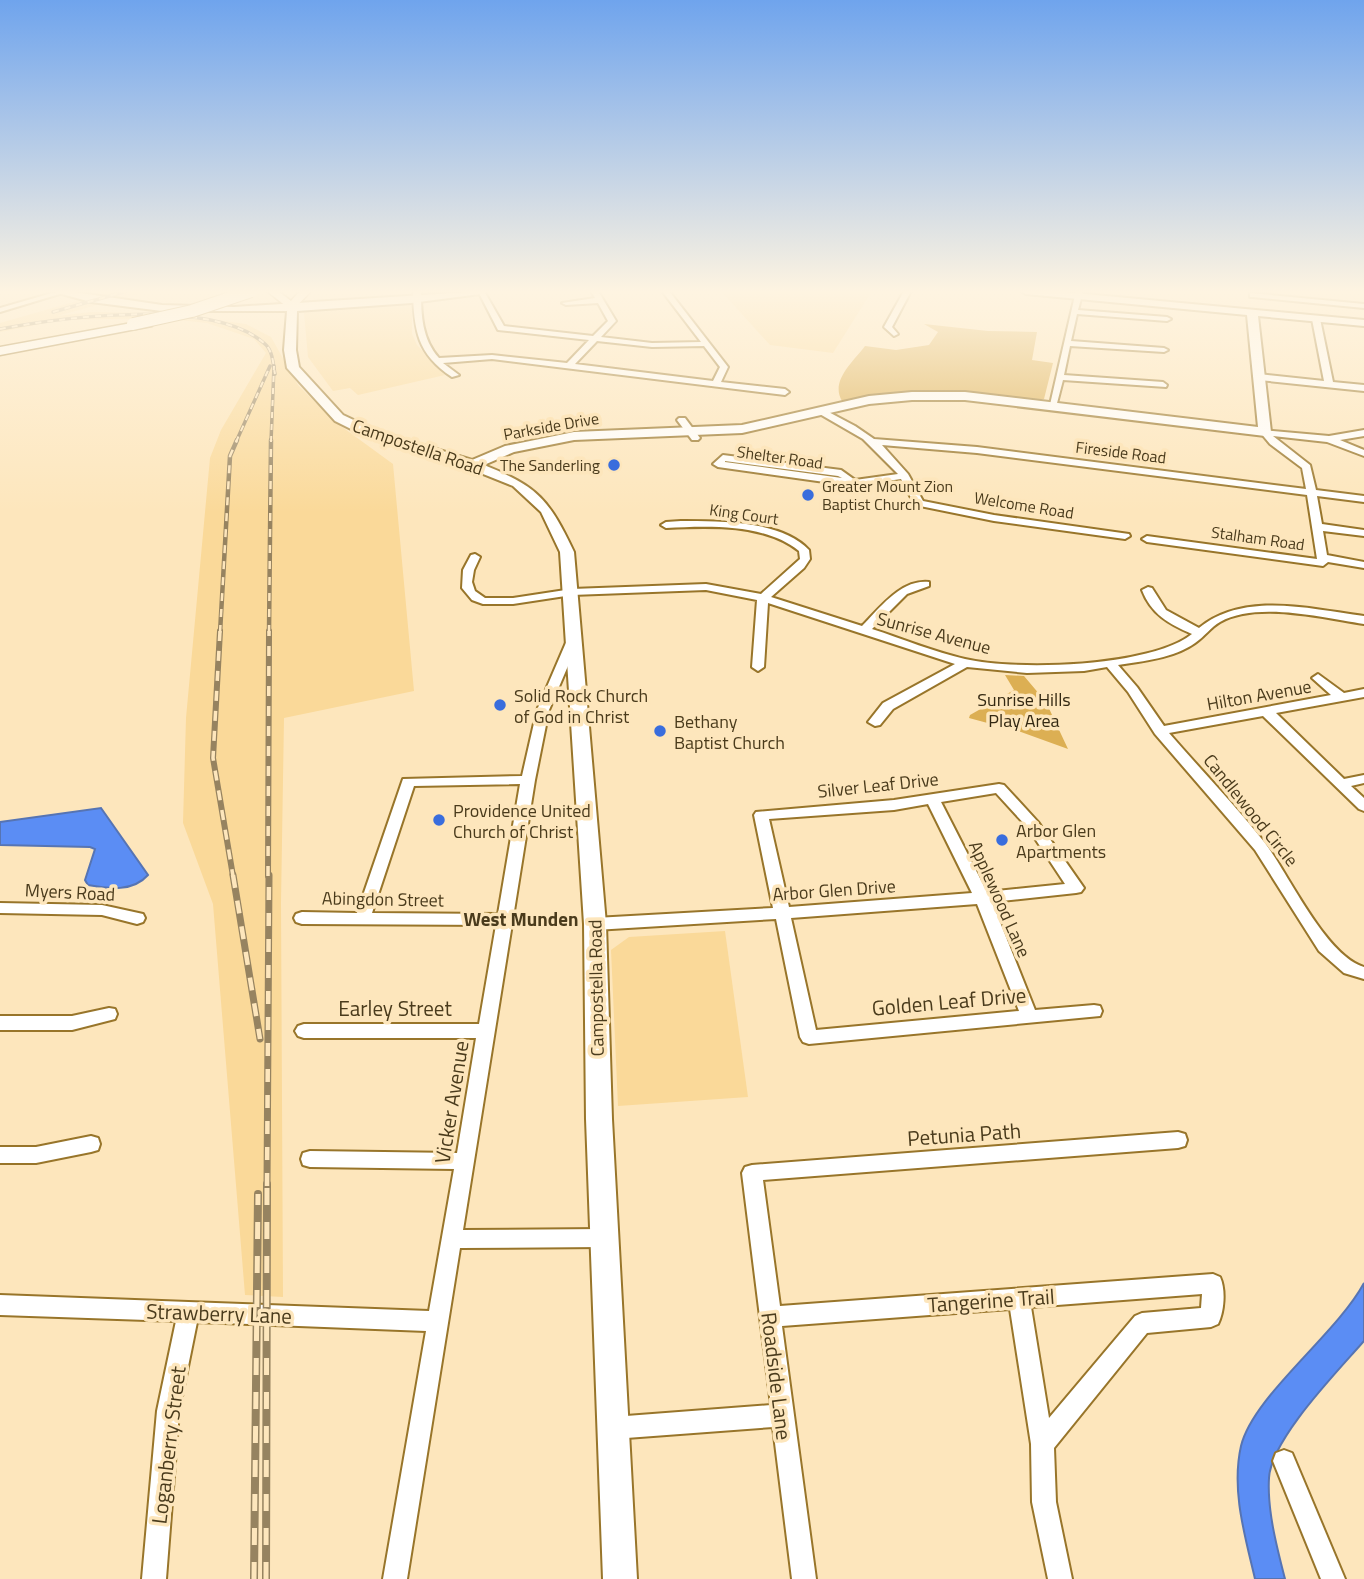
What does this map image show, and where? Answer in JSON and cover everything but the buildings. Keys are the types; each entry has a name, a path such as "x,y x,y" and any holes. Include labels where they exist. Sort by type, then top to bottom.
{"main road":[{"name":"Campostella Road","path":"595,924 604,1238 620,1579"}],"street":[{"name":"Campostella Road","path":"292,365 339,418 383,438 473,465 518,483 547,510 565,543 572,592 595,924"},
{"path":"442,365 455,375"},
{"path":"558,365 785,392"},
{"path":"716,383 724,369 721,365"},
{"path":"1052,407 1062,365"},
{"path":"1258,365 1265,432"},
{"path":"1325,365 1329,384"},
{"path":"1059,377 1163,385"},
{"path":"1259,377 1364,388"},
{"name":"Parkside Drive","path":"473,465 510,449 574,436 694,435 771,430 826,413 893,401 976,399 1329,439 1364,453"},
{"path":"826,413 874,442 905,476"},
{"path":"682,420 694,435"},
{"name":"Stalham Road","path":"1147,540 1323,563 1313,492 1302,462 1273,442 1265,432"},
{"name":"Parkside Drive","path":"1329,439 1364,433"},
{"name":"Fireside Road","path":"874,442 977,450 1364,499"},
{"name":"Shelter Road","path":"853,483 841,473 723,458 718,464 853,483 905,476"},
{"name":"Welcome Road","path":"905,476 919,503 994,518 1125,536"},
{"name":"King Court","path":"666,525 694,524 770,532 794,541 804,550 805,559 763,598"},
{"path":"1318,527 1364,533"},
{"name":"Sunrise Avenue","path":"475,557 467,569 467,586 474,597 483,600 513,600 572,592 706,587 763,598 965,663 1027,669 1111,664 1174,650 1224,616 1264,608 1364,620"},
{"path":"1323,558 1364,565"},
{"path":"863,632 903,592 925,584"},
{"path":"1148,590 1156,608 1180,625 1200,633"},
{"path":"758,667 763,598"},
{"name":"Vicker Avenue","path":"395,1579 528,780 543,710 574,638"},
{"path":"875,722 888,706 965,663"},
{"name":"Candlewood Circle","path":"1111,664 1133,690 1160,731 1260,847 1325,947 1350,969 1364,973"},
{"path":"1318,678 1342,698"},
{"name":"Hilton Avenue","path":"1160,731 1364,693"},
{"path":"1267,712 1344,783 1364,806"},
{"path":"1344,783 1364,779"},
{"path":"363,918 408,782 528,780"},
{"name":"Silver Leaf Drive","path":"781,912 761,816 933,800 999,788 1050,847 1076,888"},
{"name":"Applewood Lane","path":"933,800 983,899 1029,1016"},
{"name":"Arbor Glen Drive","path":"595,924 983,899 1076,888"},
{"name":"Myers Road","path":"0,908 102,910 137,918"},
{"name":"Golden Leaf Drive","path":"781,912 809,1037 1094,1011"},
{"name":"Abingdon Street","path":"302,918 504,920"},
{"path":"0,1023 72,1023 109,1014"},
{"name":"Earley Street","path":"304,1031 486,1031"},
{"name":"Petunia Path","path":"752,1173 1178,1140"},
{"path":"0,1155 36,1155 91,1144"},
{"path":"310,1159 465,1161"},
{"name":"Roadside Lane","path":"752,1173 804,1579"},
{"path":"452,1238 604,1238"},
{"name":"Tangerine Trail","path":"769,1317 1213,1284 1211,1317 1142,1323 1042,1444"},
{"path":"1019,1298 1042,1444 1044,1502 1060,1579"},
{"name":"Strawberry Lane","path":"0,1304 438,1321"},
{"name":"Loganberry Street","path":"154,1579 168,1411 189,1312"},
{"path":"613,1428 782,1415"},
{"path":"1284,1461 1332,1579"}],"shaded area":[{"path":"259,365 287,365 298,385 334,421 393,464 414,691 284,718 281,903 283,1297 245,1295 213,904 183,823 186,718 210,458 221,430"},
{"path":"314,365 435,365 445,375 358,395 350,388 333,391"},
{"path":"725,931 748,1097 618,1106 611,950 629,937"}],"green space":[{"path":"849,365 1053,365 1044,399 869,397 842,401 839,386"},
{"name":"Sunrise Hills Play Area","path":"1005,675 1024,676 1046,702 1068,749 1021,732 969,718 1014,690"}],"water":[{"path":"101,808 148,875 128,887 88,885 85,880 95,849 90,847 0,845 0,822"},
{"path":"1364,1283 1364,1341 1293,1425 1273,1462 1269,1478 1270,1503 1285,1579 1255,1579 1238,1496 1241,1446 1261,1407 1335,1323"}],"railway":[{"path":"236,442 270,366"},
{"path":"271,442 274,369"},
{"path":"274,369 275,374"},
{"path":"220,633 230,456 237,440"},
{"path":"269,633 271,440"},
{"path":"220,631 213,758 233,876"},
{"path":"268,876 269,631"},
{"path":"233,875 260,1039"},
{"path":"267,1186 269,875"},
{"path":"266,1579 267,1184"},
{"path":"254,1579 258,1194"}],"place":[{"name":"The Sanderling","path":"614,465"},
{"name":"Greater Mount Zion Baptist Church","path":"808,495"},
{"name":"Solid Rock Church of God in Christ","path":"500,705"},
{"name":"Bethany Baptist Church","path":"660,731"},
{"name":"Providence United Church of Christ","path":"439,820"},
{"name":"Arbor Glen Apartments","path":"1002,840"}],"district":[{"name":"West Munden","path":"521,918"}]}
